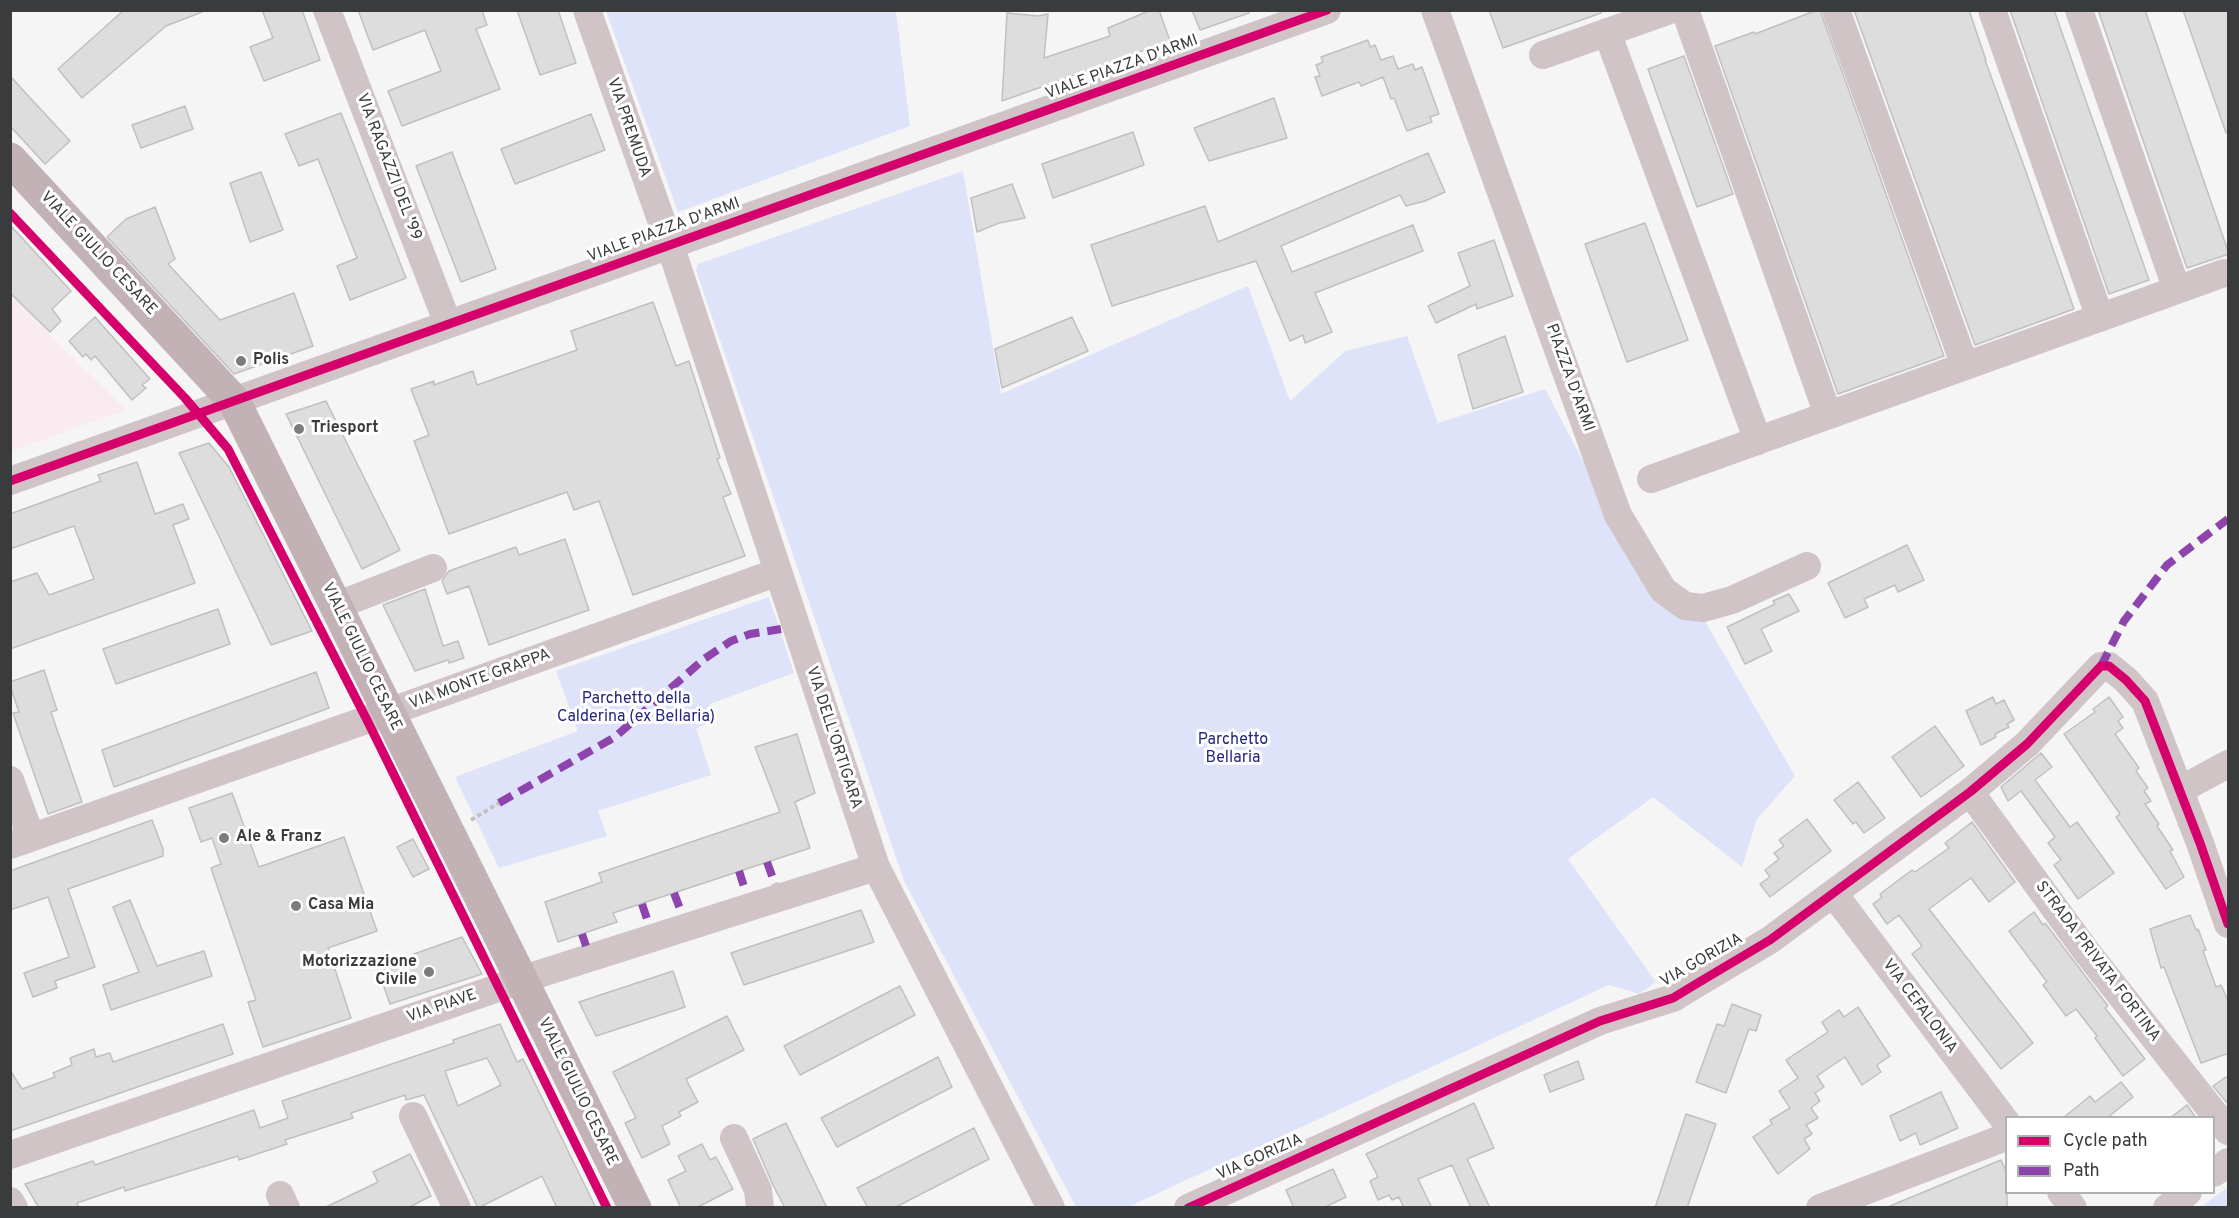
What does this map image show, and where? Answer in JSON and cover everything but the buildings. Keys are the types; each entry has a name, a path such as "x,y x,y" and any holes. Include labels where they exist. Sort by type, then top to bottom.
{"main road":[{"name":"VIALE GIULIO CESARE","path":"10,159 234,401 635,1208"}],"street":[{"name":"VIA RAGAZZI DEL '99","path":"327,10 448,324"},
{"name":"VIA PREMUDA","path":"587,10 670,245"},
{"name":"VIALE PIAZZA D'ARMI","path":"10,481 1328,10"},
{"name":"PIAZZA D'ARMI","path":"1436,10 1618,515 1664,590 1685,606 1703,608 1732,600 1807,566"},
{"path":"1543,55 1670,10"},
{"path":"1685,10 1828,415"},
{"path":"1836,10 1965,366"},
{"path":"1992,10 2100,318"},
{"path":"2079,10 2177,290"},
{"path":"1607,32 1758,441"},
{"name":"VIA DELL'ORTIGARA","path":"670,245 876,867 1051,1208"},
{"path":"1651,479 2224,273"},
{"path":"336,606 434,568"},
{"name":"VIA MONTE GRAPPA","path":"21,841 778,572"},
{"name":"VIA GORIZIA","path":"1188,1208 1600,1021 1673,998 1770,940 1970,792 2027,744 2101,666 2109,666 2126,680 2145,701 2180,790"},
{"path":"2229,764 2180,790 2229,924"},
{"path":"10,780 21,841"},
{"name":"STRADA PRIVATA FORTINA","path":"1970,792 2085,951 2229,1131"},
{"name":"VIA PIAVE","path":"10,1155 522,980 876,867"},
{"name":"VIA CEFALONIA","path":"1827,898 1837,900 1843,906 2005,1119"},
{"path":"413,1116 457,1208"},
{"path":"734,1138 758,1190 760,1208"},
{"path":"1820,1208 2005,1138"},
{"path":"2215,1172 2229,1162"},
{"path":"2062,1194 2073,1208"},
{"path":"2168,1208 2185,1194"},
{"path":"10,1201 14,1208"}],"path":[{"path":"470,820 499,803"}],"shaded area":[{"path":"11,296 126,410 11,451"}],"green space":[{"path":"606,11 896,11 910,126 678,212"},
{"name":"Parchetto Bellaria","path":"963,171 1001,394 1248,286 1290,401 1345,351 1407,336 1438,423 1545,389 1654,596 1703,618 1795,776 1757,819 1742,867 1653,797 1568,859 1656,982 1639,994 1609,985 1128,1207 1076,1207 904,881 696,270 698,264"},
{"name":"Parchetto della Calderina (ex Bellaria)","path":"769,597 794,673 710,704 715,721 696,728 711,775 598,811 607,836 499,868 455,777 578,731 556,671"},
{"path":"2228,1187 2228,1207 2201,1207"}],"marked path":[{"path":"2101,666 2124,621 2167,565 2228,519"},
{"path":"499,803 615,737 704,659 731,641 750,634 781,629"},
{"path":"767,862 775,884"},
{"path":"739,871 746,893"},
{"path":"674,893 682,914"},
{"path":"642,904 649,925"},
{"path":"582,934 586,946"}],"cycle path":[{"path":"10,481 1327,10"},
{"path":"10,213 185,398 228,449 367,720 607,1208"},
{"path":"1188,1208 1600,1021 1673,998 1770,940 1970,792 2027,744 2101,666 2109,666 2126,680 2145,701 2200,843 2228,924"}],"place":[{"name":"Polis","path":"241,361"},
{"name":"Triesport","path":"299,429"},
{"name":"Ale & Franz","path":"224,838"},
{"name":"Casa Mia","path":"296,906"},
{"name":"Motorizzazione Civile","path":"429,972"}]}
